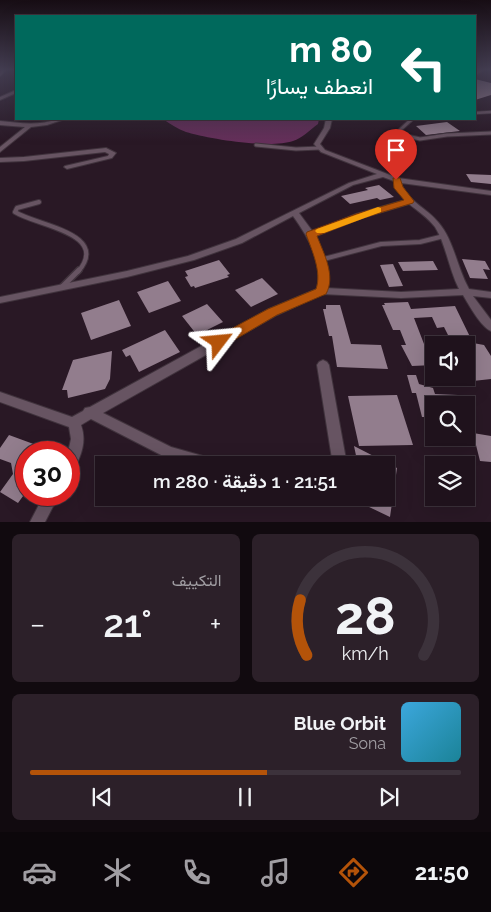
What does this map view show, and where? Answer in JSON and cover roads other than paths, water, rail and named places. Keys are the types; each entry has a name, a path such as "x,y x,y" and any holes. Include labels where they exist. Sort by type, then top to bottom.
{"street":[{"path":"0,123 30,125 45,124 59,120"},
{"path":"329,120 317,144 320,148 382,176 396,180 491,192"},
{"path":"0,150 30,125"},
{"path":"0,160 106,150 113,153 110,157 67,167"},
{"path":"0,300 62,288 191,258 239,241 351,184 382,176"},
{"path":"396,180 398,188 410,201 428,214 444,236 455,270 465,292 491,327"},
{"path":"311,234 360,216 410,201"},
{"path":"295,213 311,234 325,281 322,291"},
{"path":"73,423 89,412 273,312 322,291 401,295 465,292 491,295"},
{"path":"322,365 338,456"},
{"path":"0,398 73,423 78,431 79,441"},
{"path":"89,412 170,453 180,456"},
{"path":"37,522 46,506"}],"lane":[{"path":"476,113 491,112"},
{"path":"411,120 400,130 403,135 420,139 447,135 491,133"},
{"path":"256,145 296,149 320,148"},
{"path":"39,202 20,206 16,208 15,212 28,220 72,234 86,247 86,260 83,266 62,288"},
{"path":"320,260 380,244 420,242 444,236"}]}
